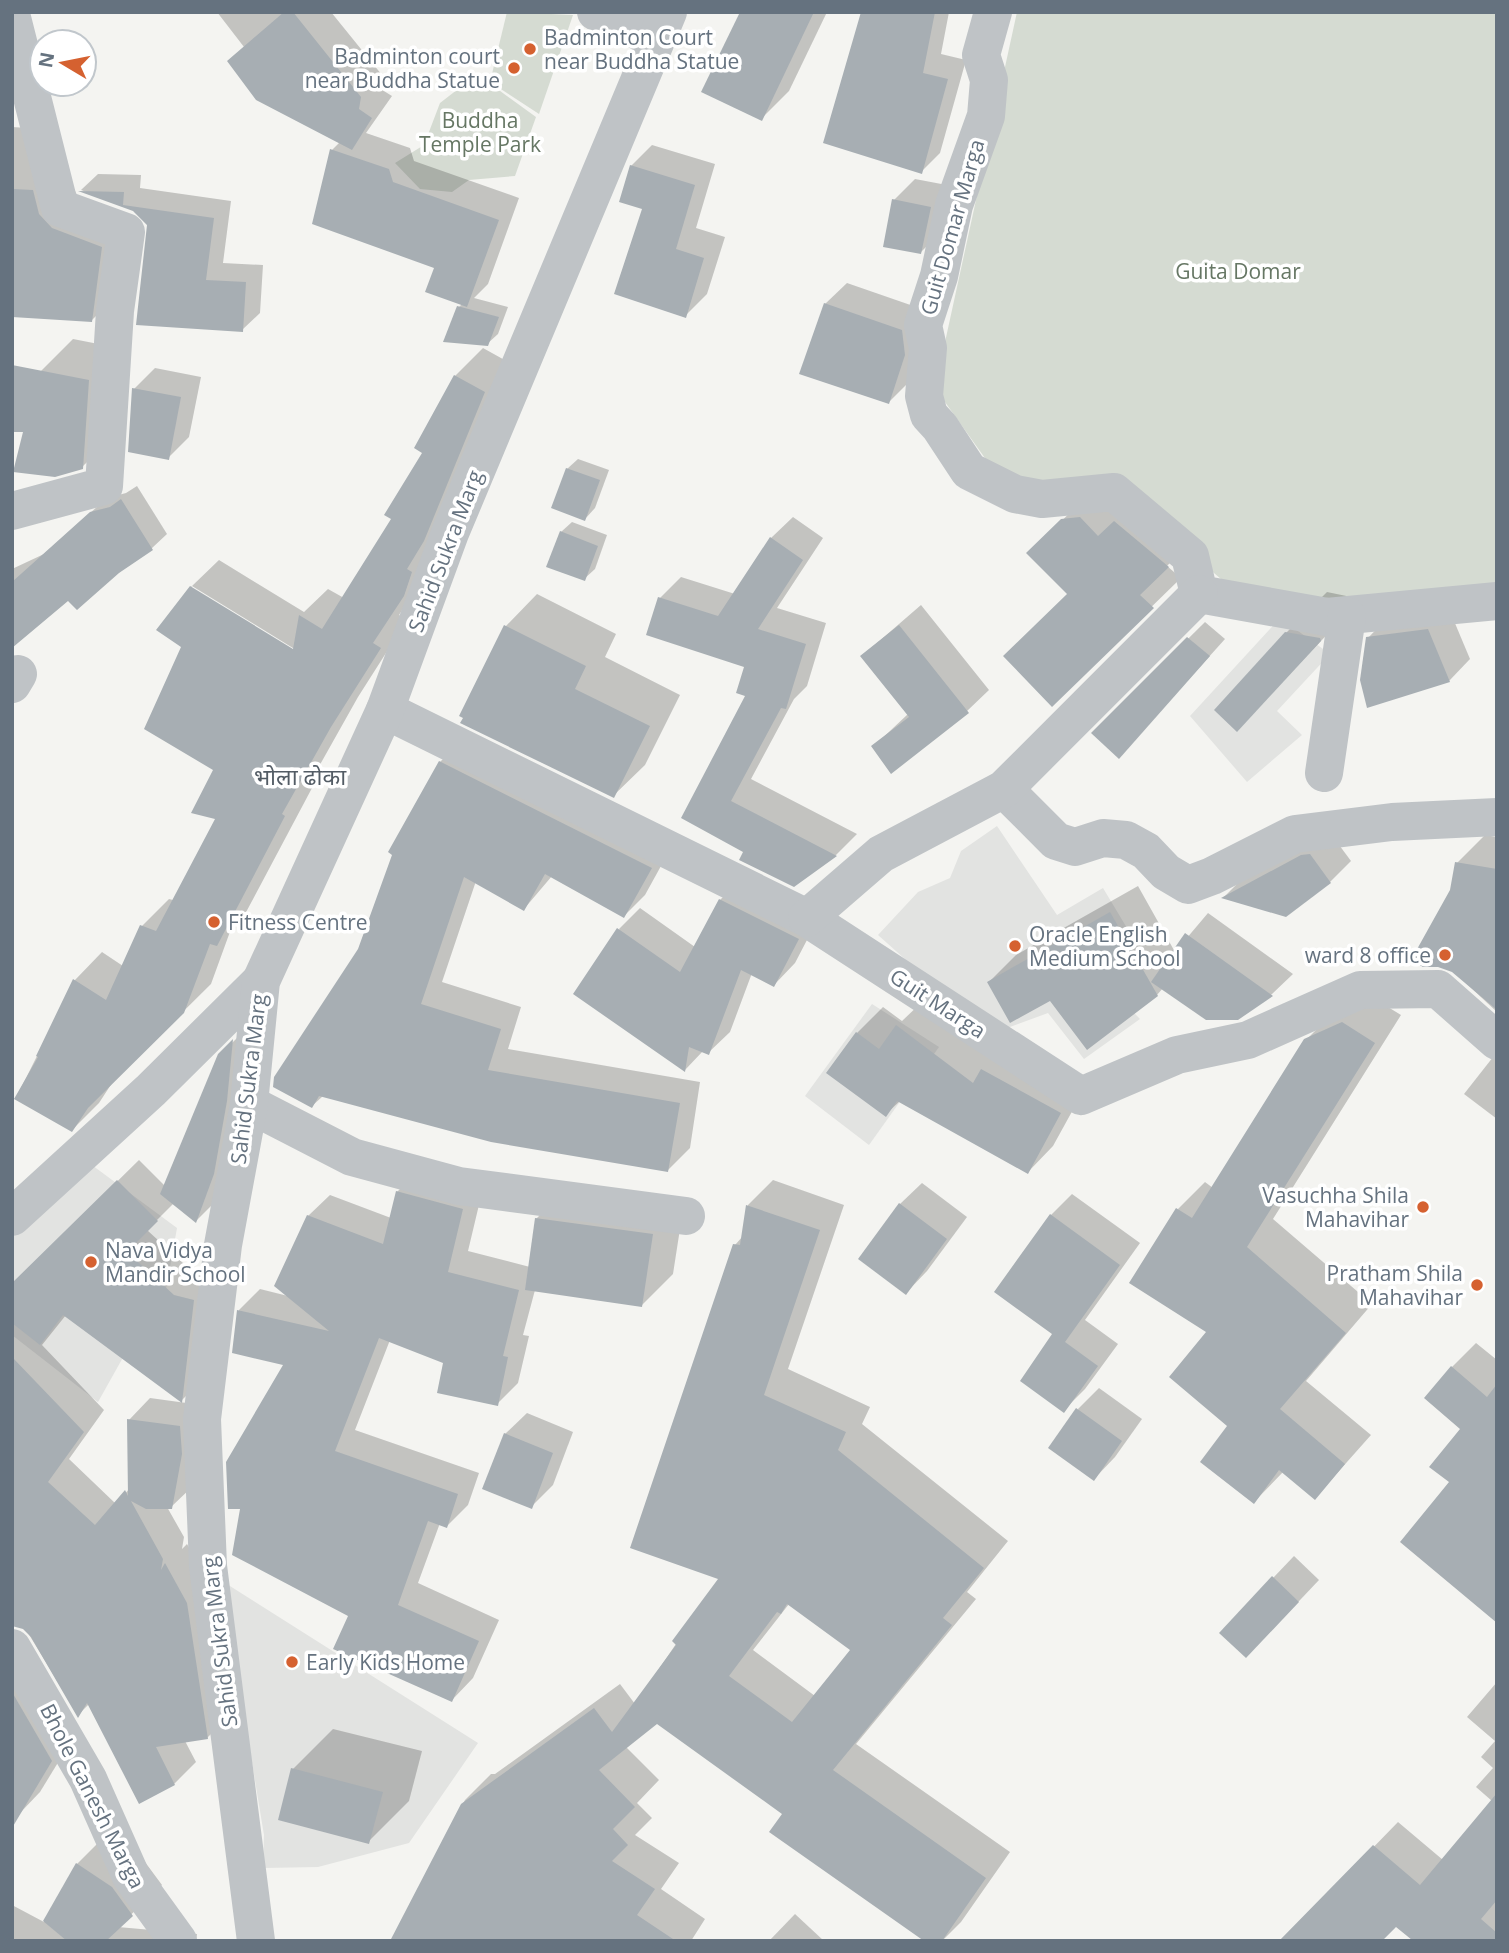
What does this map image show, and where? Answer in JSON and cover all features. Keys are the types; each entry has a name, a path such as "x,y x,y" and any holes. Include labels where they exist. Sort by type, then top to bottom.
{"street":[{"path":"596,12 662,26"},
{"name":"Guit Domar Marga","path":"993,12 981,55 989,80 986,116 954,205 939,276 923,325 928,348 924,396 929,415 969,471 1015,494 1042,499 1114,492 1190,556 1199,594"},
{"path":"12,18 60,208 126,232 115,311 104,486 12,511"},
{"name":"Sahid Sukra Marg","path":"256,1941 208,1566 202,1419 223,1245 249,1104 261,981 385,710 450,533 662,26"},
{"path":"807,918 880,854 1004,789 1199,594 1327,617 1497,601"},
{"path":"1324,773 1347,615"},
{"name":"Guit Marga","path":"385,710 807,918 1081,1096 1177,1055 1248,1040 1360,990 1438,989 1497,1041"},
{"path":"1004,789 1056,841 1075,847 1103,838 1126,840 1146,851 1166,872 1188,885 1212,876 1295,834 1392,822 1497,817"},
{"path":"12,1217 151,1090 261,981"},
{"path":"249,1104 352,1157 459,1186 686,1216"},
{"name":"Bhole Ganesh Marga","path":"12,1648 88,1779 131,1876 178,1941"}],"shaded area":[{"path":"1280,618 1330,654 1277,711 1302,735 1247,782 1190,716"},
{"name":"Oracle English Medium School","path":"997,826 1057,915 1103,888 1145,958 1103,981 1140,1019 1084,1059 1048,1013 999,1031 943,993 878,935 918,892 950,878 961,851"},
{"path":"872,1004 939,1047 869,1145 805,1096"},
{"name":"Nava Vidya Mandir School","path":"81,1157 177,1228 165,1295 135,1336 98,1402 12,1335 12,1225"},
{"name":"Early Kids Home","path":"222,1581 478,1743 409,1843 318,1867 263,1868 264,1835"}],"green space":[{"name":"Badminton Court near Buddha Statue","path":"507,12 573,15 539,114 490,82"},
{"name":"Guita Domar","path":"1017,12 1497,12 1497,589 1349,607 1236,592 1163,529 997,475 935,388"},
{"name":"Buddha Temple Park","path":"471,79 496,88 536,117 515,176 469,180 452,192 420,189 395,163 424,145 440,103"}],"building":[{"path":"284,12 293,12 361,97 359,109 372,118 352,150 256,100 227,61"},
{"path":"740,12 814,12 762,121 701,92"},
{"path":"861,12 935,12 923,73 948,79 922,174 823,143"},
{"path":"330,149 389,169 393,182 499,220 467,307 425,292 434,268 312,224"},
{"path":"630,165 695,185 676,249 704,258 686,318 614,294 642,209 619,202"},
{"path":"12,189 33,190 39,214 52,228 102,247 92,322 12,317"},
{"path":"78,191 124,192 123,205 214,218 206,280 246,282 243,332 136,325 147,225 133,211"},
{"path":"892,199 931,207 921,254 883,247"},
{"path":"824,303 902,330 905,355 889,404 799,374"},
{"path":"457,306 499,317 488,346 443,342"},
{"path":"12,365 89,380 83,469 55,477 13,472 23,432 12,432"},
{"path":"454,375 485,392 424,541 407,569 412,572 404,596 373,643 381,648 331,727 282,814 285,816 217,946 210,944 184,1013 88,1108 72,1132 14,1099 38,1057 36,1056 73,979 106,1000 140,925 156,931 215,819 191,813 213,770 144,729 181,647 156,630 190,586 293,649 299,615 322,629 391,519 384,515 422,453 414,448"},
{"path":"132,388 181,397 169,460 128,452"},
{"path":"566,468 600,480 585,521 551,508"},
{"path":"121,499 153,550 119,573 77,610 68,601 12,648 12,582 90,512 110,507"},
{"path":"1080,517 1098,536 1114,521 1169,567 1140,595 1154,608 1052,707 1003,656 1067,594 1026,553 1061,519"},
{"path":"560,531 598,546 585,581 546,567"},
{"path":"770,537 803,560 758,629 806,644 786,709 781,708 731,801 837,856 794,887 739,860 743,852 681,818 745,696 736,693 744,667 646,635 658,597 718,616"},
{"path":"504,625 586,666 575,689 650,726 614,798 460,723 463,718 459,716"},
{"path":"899,625 969,713 891,774 871,746 909,717 860,656"},
{"path":"1428,629 1450,682 1367,708 1360,680 1366,637"},
{"path":"1285,632 1320,638 1321,641 1237,732 1214,710"},
{"path":"1187,637 1210,656 1119,759 1091,733"},
{"path":"439,761 652,868 624,918 545,874 524,911 464,877 421,1004 501,1029 488,1070 680,1103 668,1172 491,1142 319,1096 312,1108 273,1087 274,1077 358,949 392,855 388,852"},
{"path":"1310,854 1331,883 1286,917 1221,898 1301,855"},
{"path":"1455,862 1497,869 1497,1010 1452,972 1438,967 1423,967 1411,960 1450,890"},
{"path":"719,899 799,939 774,987 741,970 709,1055 689,1047 685,1072 573,994 617,928 680,972"},
{"path":"1110,912 1158,996 1087,1050 1050,1001 1010,1023 987,982"},
{"path":"1185,933 1273,996 1238,1020 1206,1020 1151,982"},
{"path":"1342,1022 1375,1043 1247,1247 1346,1333 1280,1409 1345,1464 1315,1500 1279,1470 1254,1504 1200,1462 1227,1426 1169,1377 1206,1332 1129,1283 1176,1208 1192,1218 1304,1039"},
{"path":"896,1025 973,1083 981,1069 1061,1113 1028,1174 897,1101 886,1117 826,1073 856,1032 879,1049"},
{"path":"233,1039 227,1101 214,1174 196,1223 160,1194 218,1054"},
{"path":"117,1180 158,1221 127,1252 174,1295 194,1300 182,1403 63,1315 40,1345 12,1323 12,1283"},
{"path":"396,1191 463,1209 448,1272 519,1290 503,1356 508,1357 498,1406 437,1393 443,1363 379,1338 335,1451 458,1494 447,1528 428,1521 398,1605 479,1641 452,1702 333,1649 348,1616 232,1555 240,1509 228,1509 226,1462 283,1365 232,1353 237,1310 329,1331 274,1286 307,1215 383,1244"},
{"path":"899,1203 947,1239 906,1295 858,1259"},
{"path":"746,1205 820,1230 764,1395 846,1432 838,1450 984,1568 943,1618 952,1625 833,1770 986,1878 942,1941 924,1941 769,1832 782,1814 657,1724 599,1770 635,1807 613,1829 628,1845 612,1861 655,1889 637,1915 676,1941 390,1941 461,1804 594,1708 612,1732 676,1645 672,1641 718,1579 630,1548 733,1244 740,1245","holes":["787,1604 850,1650 792,1722 729,1676 777,1612 781,1614"]},
{"path":"1050,1214 1120,1265 1065,1342 1098,1366 1064,1413 1020,1381 1052,1334 994,1292"},
{"path":"535,1218 653,1234 642,1307 525,1290"},
{"path":"12,1357 84,1432 48,1482 95,1525 125,1490 128,1496 127,1419 180,1426 182,1454 172,1509 146,1509 131,1501 163,1559 161,1570 165,1563 187,1603 208,1739 156,1747 175,1785 139,1804 87,1703 78,1718 31,1637 23,1629 12,1626"},
{"path":"1451,1366 1487,1397 1497,1384 1497,1623 1400,1542 1449,1482 1429,1467 1460,1429 1424,1398"},
{"path":"1076,1408 1122,1441 1094,1481 1048,1448"},
{"path":"504,1433 553,1453 532,1509 482,1489"},
{"path":"1272,1576 1299,1602 1246,1658 1219,1633"},
{"path":"12,1692 52,1761 12,1828"},
{"path":"291,1768 383,1792 369,1844 278,1820"},
{"path":"1497,1793 1497,1900 1481,1919 1497,1933 1497,1941 1412,1940 1396,1927 1382,1941 1279,1941 1373,1845 1420,1885"},
{"path":"76,1863 112,1887 133,1916 106,1941 67,1941 43,1921"}],"place":[{"name":"Badminton Court near Buddha Statue","path":"530,49"},
{"name":"Badminton court near Buddha Statue","path":"514,68"},
{"name":"Fitness Centre","path":"214,922"},
{"name":"Oracle English Medium School","path":"1015,946"},
{"name":"ward 8 office","path":"1445,955"},
{"name":"Vasuchha Shila Mahavihar","path":"1423,1207"},
{"name":"Nava Vidya Mandir School","path":"91,1262"},
{"name":"Pratham Shila Mahavihar","path":"1477,1285"},
{"name":"Early Kids Home","path":"292,1662"}],"district":[{"name":"भोला ढोका","path":"300,776"}]}
